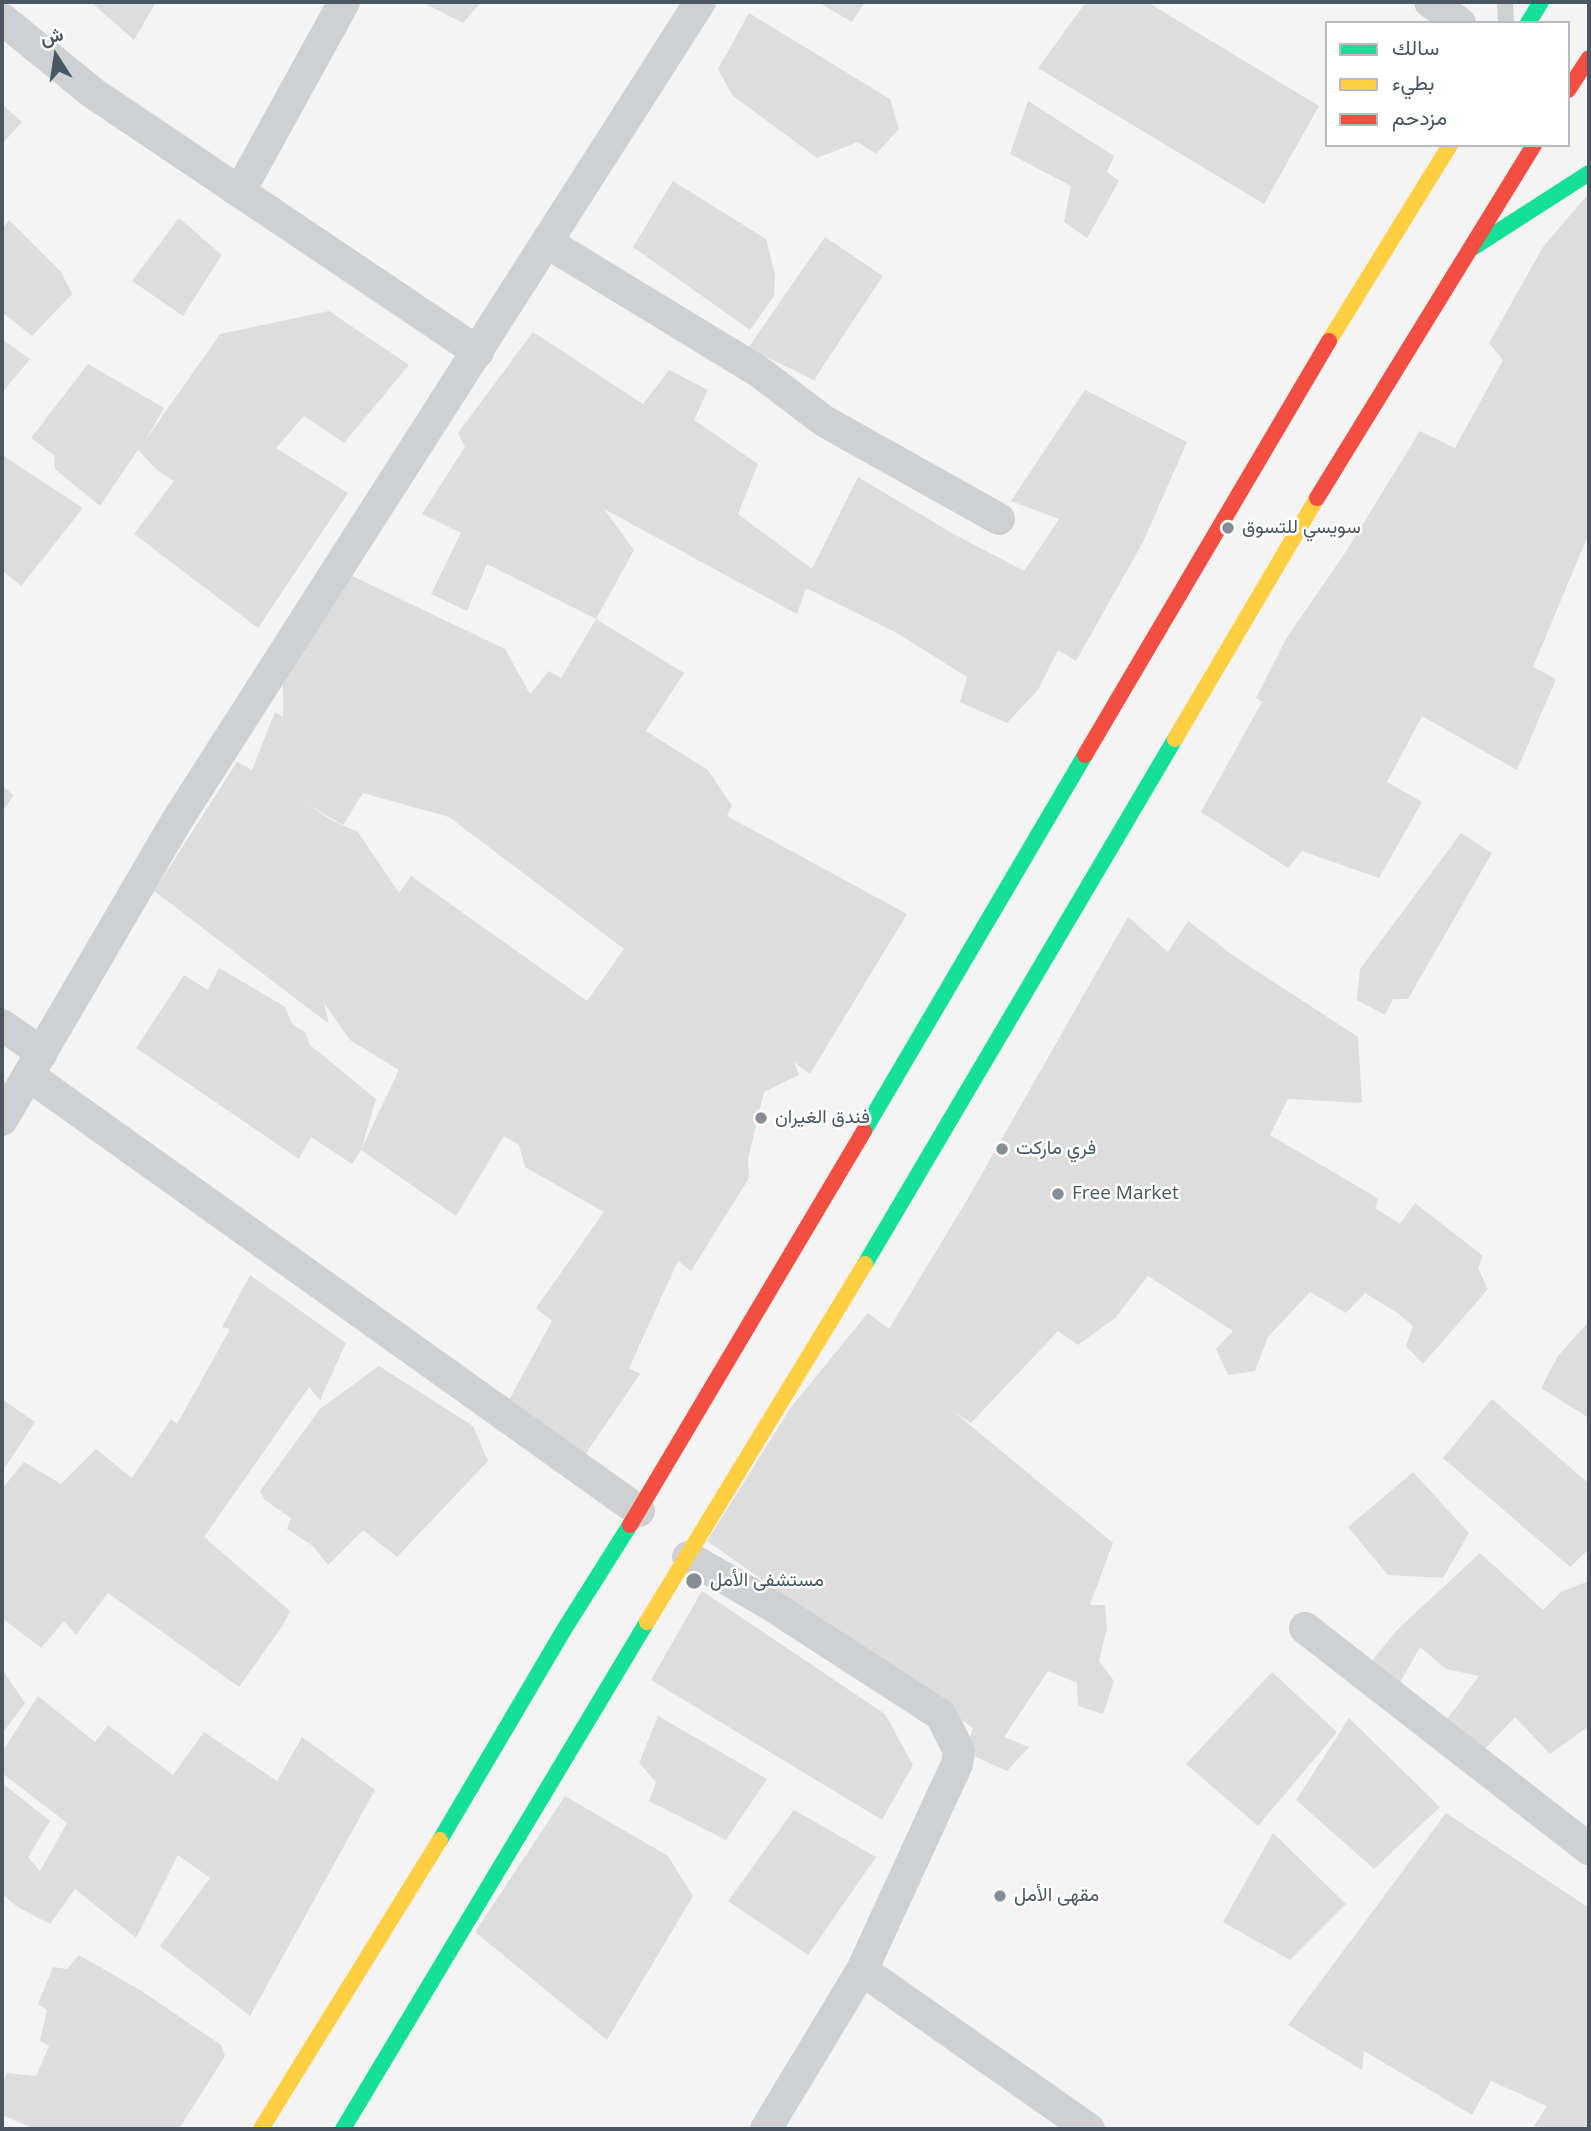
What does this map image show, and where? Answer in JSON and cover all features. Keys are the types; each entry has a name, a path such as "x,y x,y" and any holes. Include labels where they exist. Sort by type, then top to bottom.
{"main road":[{"path":"1529,21 1541,2"},
{"path":"1570,86 1589,58"},
{"path":"261,2129 639,1511 1357,292 1449,147"},
{"path":"343,2129 895,1216 1359,426 1533,147"},
{"path":"1467,252 1589,173"}],"street":[{"path":"240,191 344,2"},
{"path":"2,1120 176,822 700,2"},
{"path":"1430,2 1457,21"},
{"path":"2,19 93,93 478,352"},
{"path":"1570,90 1589,96"},
{"path":"548,243 758,371 824,421 999,519"},
{"path":"2,1025 35,1064 639,1511"},
{"path":"688,1557 771,1605 941,1715 959,1751 957,1764 862,1970 766,2129"},
{"path":"1305,1628 1589,1849"},
{"path":"862,1970 1089,2129"}],"lane":[{"path":"1506,2 1506,21"}],"building":[{"path":"91,2 156,2 134,40"},
{"path":"422,2 481,2 463,23"},
{"path":"818,2 865,2 852,22"},
{"path":"1086,2 1147,2 1319,106 1264,204 1038,68"},
{"path":"749,13 890,99 899,129 876,154 858,142 817,158 732,95 718,69"},
{"path":"1028,101 1114,156 1107,172 1119,181 1087,238 1064,222 1071,186 1010,154"},
{"path":"2,104 22,122 2,144"},
{"path":"673,181 766,239 775,274 774,296 750,330 633,247"},
{"path":"1589,193 1589,533 1533,667 1556,679 1517,770 1422,716 1387,782 1422,802 1379,878 1302,851 1288,868 1201,812 1262,702 1256,698 1286,639 1345,553 1420,431 1455,448 1503,360 1489,343 1543,247"},
{"path":"179,218 222,255 183,316 132,281"},
{"path":"9,220 61,272 72,294 32,336 2,312 2,229"},
{"path":"825,237 883,276 814,380 748,348"},
{"path":"329,311 409,365 344,443 304,416 276,448 348,493 258,628 134,534 174,481 157,470 138,450 100,506 55,469 54,455 31,438 88,364 164,408 145,441 220,334"},
{"path":"533,332 643,404 669,370 708,390 694,420 758,464 738,514 812,569 858,477 952,533 1024,571 1059,519 1011,501 1085,390 1187,442 1143,542 1076,661 1058,650 1038,690 1007,723 960,702 967,677 895,632 806,588 797,614 604,509 634,550 596,619 487,564 467,611 431,594 461,533 422,514 465,447 458,433"},
{"path":"2,339 30,359 2,393"},
{"path":"2,455 83,508 21,586 2,570"},
{"path":"346,573 505,649 530,694 549,671 561,678 596,619 684,673 646,731 708,770 732,806 727,816 907,914 810,1074 794,1062 799,1075 764,1092 748,1159 749,1178 691,1271 678,1261 629,1368 640,1374 583,1458 509,1400 552,1321 536,1308 604,1212 525,1167 519,1145 504,1136 456,1216 361,1150 399,1070 350,1040 324,1003 329,1024 154,891 237,762 252,770 275,712 283,717 283,681","holes":["363,793 449,817 624,949 587,1001 411,876 399,893 358,832 333,821 305,803 343,825"]},
{"path":"2,786 14,795 2,812"},
{"path":"1461,833 1492,853 1408,999 1393,999 1385,1015 1357,1000 1360,969"},
{"path":"1128,917 1168,952 1188,921 1234,956 1358,1037 1362,1103 1288,1099 1270,1135 1379,1199 1375,1208 1400,1224 1415,1203 1483,1256 1478,1268 1488,1289 1423,1364 1406,1346 1413,1326 1399,1314 1365,1293 1346,1313 1310,1292 1268,1337 1255,1371 1228,1375 1216,1349 1233,1331 1148,1276 1115,1318 1078,1345 1058,1331 971,1423 954,1412 1113,1543 1090,1605 1105,1605 1107,1628 1099,1661 1114,1681 1103,1714 1078,1706 1077,1683 1048,1671 1004,1737 1029,1747 1007,1771 965,1752 973,1728 707,1541 791,1407 868,1313 889,1329 967,1200"},
{"path":"219,968 284,1006 293,1025 305,1032 310,1045 376,1099 361,1150 352,1164 311,1137 299,1159 136,1048 184,975 208,990"},
{"path":"250,1275 346,1343 320,1400 309,1387 204,1537 290,1611 283,1625 239,1687 108,1593 76,1635 64,1621 41,1648 2,1618 2,1489 24,1462 61,1484 96,1449 132,1478 171,1419 177,1424 230,1329 222,1327"},
{"path":"1589,1321 1589,1418 1541,1388 1558,1356"},
{"path":"379,1366 473,1426 488,1461 397,1557 363,1530 328,1565 313,1546 287,1529 291,1518 265,1500 260,1491 320,1409"},
{"path":"2,1399 35,1422 2,1472"},
{"path":"1492,1399 1589,1484 1589,1549 1570,1567 1443,1458"},
{"path":"1413,1472 1469,1533 1443,1578 1388,1575 1348,1527"},
{"path":"1480,1553 1543,1610 1561,1592 1589,1581 1589,1726 1550,1754 1515,1717 1483,1751 1445,1722 1479,1676 1446,1669 1420,1647 1397,1688 1366,1668 1398,1629"},
{"path":"702,1591 885,1714 913,1765 882,1820 651,1680"},
{"path":"2,1669 25,1703 2,1734"},
{"path":"1272,1672 1337,1732 1258,1826 1186,1764"},
{"path":"38,1696 95,1742 108,1725 173,1775 204,1732 277,1781 302,1737 375,1790 250,2016 160,1946 210,1878 178,1855 136,1938 75,1889 50,1924 19,1908 2,1894 2,1783 50,1821 28,1857 40,1871 67,1823 2,1773 2,1752"},
{"path":"658,1716 767,1779 726,1840 649,1801 656,1782 639,1763"},
{"path":"1349,1718 1440,1807 1374,1869 1296,1800"},
{"path":"565,1796 668,1856 693,1896 607,2040 475,1932"},
{"path":"794,1810 876,1857 808,1955 728,1901"},
{"path":"1446,1813 1589,1908 1589,2129 1532,2129 1547,2106 1491,2081 1472,2115 1364,2051 1362,2070 1288,2025"},
{"path":"1273,1833 1346,1904 1290,1960 1223,1922"},
{"path":"79,1955 140,1990 221,2045 225,2056 179,2129 35,2129 2,2115 2,2084 7,2073 36,2076 49,2046 40,2041 47,2010 38,2004 53,1967 67,1969"}],"traffic: fast":[{"path":"1529,21 1541,2"},
{"path":"1474,247 1589,173"},
{"path":"865,1264 1175,739"},
{"path":"864,1131 1085,755"},
{"path":"440,1840 565,1628 630,1525"},
{"path":"343,2129 647,1622"}],"traffic: slow":[{"path":"1329,341 1449,147"},
{"path":"1175,739 1317,498"},
{"path":"647,1622 865,1264"},
{"path":"261,2129 440,1840"}],"traffic: jam":[{"path":"1570,87 1589,58"},
{"path":"1317,498 1533,147"},
{"path":"1085,755 1329,341"},
{"path":"630,1525 864,1131"}],"place":[{"name":"سويسي للتسوق","path":"1228,528"},
{"name":"فندق الغيران","path":"761,1118"},
{"name":"فري ماركت","path":"1002,1149"},
{"name":"Free Market","path":"1058,1194"},
{"name":"مستشفى الأمل","path":"694,1581"},
{"name":"مقهى الأمل","path":"1000,1896"}]}
